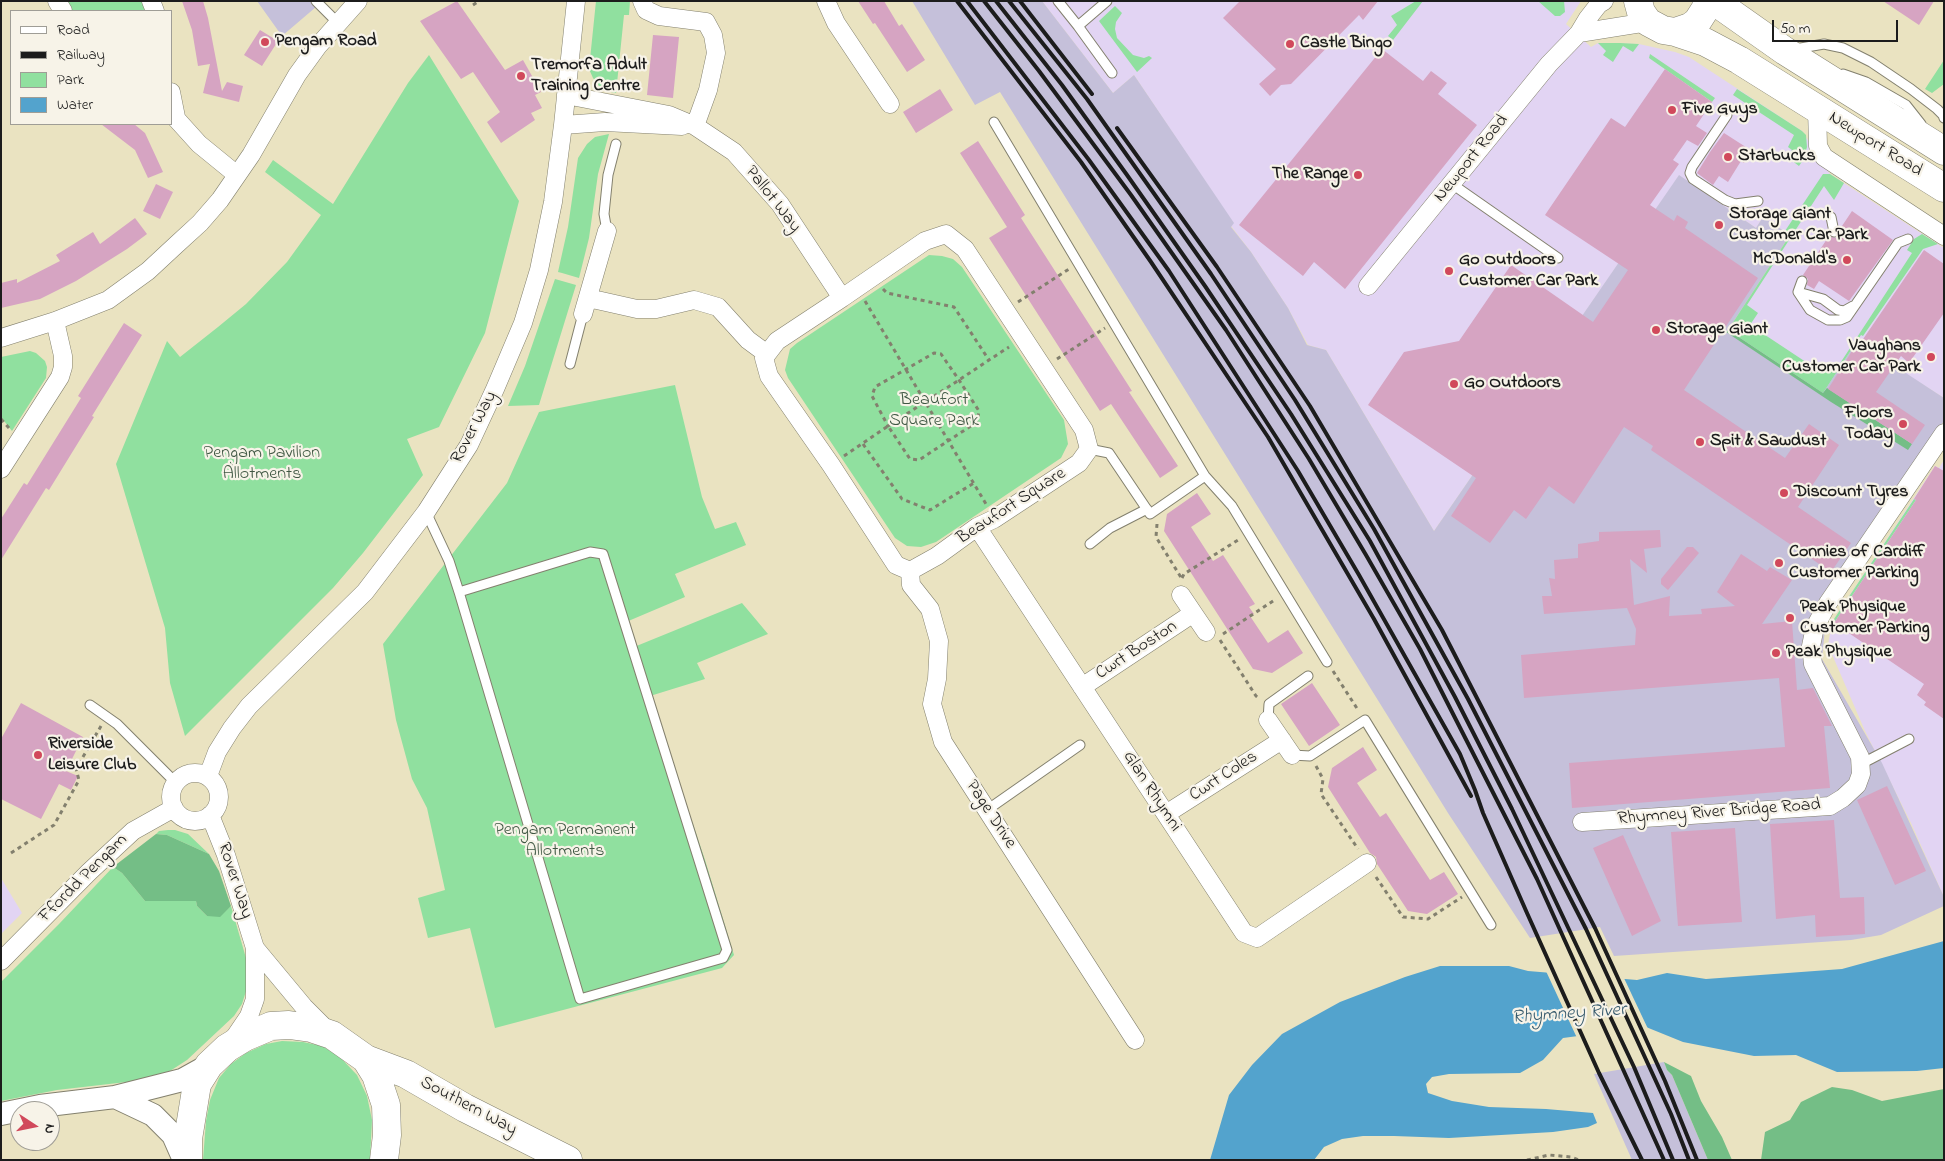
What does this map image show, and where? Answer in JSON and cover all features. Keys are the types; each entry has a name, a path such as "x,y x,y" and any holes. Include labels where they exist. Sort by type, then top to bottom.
{"main road":[{"path":"1675,32 1690,27 1712,5"},
{"name":"Newport Road","path":"1712,5 1942,147"},
{"name":"Newport Road","path":"1640,8 1663,30 1705,42 1739,60 1944,188"},
{"path":"188,1160 188,1139 198,1084 218,1056 245,1037 271,1026 289,1025 311,1028 332,1036 366,1059 376,1075 386,1106 387,1134 384,1160"},
{"name":"Southern Way","path":"366,1059 406,1074 466,1108 568,1160"}],"street":[{"path":"1,338 55,321 108,300 141,276 200,223 238,175 297,75 338,22 358,1"},
{"name":"Rover Way","path":"208,776 217,752 232,728 250,706 365,592 426,512 470,444 523,323 539,270 553,202 576,1"},
{"path":"563,125 605,122 695,126 708,90 716,53 713,35 706,22 652,14 646,10 642,1"},
{"path":"826,1 836,23 890,104"},
{"name":"Newport Road","path":"1368,286 1549,64 1579,33 1588,18 1599,4 1604,1"},
{"path":"1579,33 1640,8"},
{"name":"Pallot Way","path":"566,95 669,115 695,126 734,152 780,204 838,293"},
{"path":"172,100 174,115 186,132 238,175"},
{"path":"1817,108 1818,146 1824,157 1944,236"},
{"path":"607,231 586,306 656,309 694,300 718,307 748,340 767,354"},
{"path":"910,571 896,565 832,466 769,376 764,358 776,341 838,293 864,295 925,241 946,234 965,249 1084,430 1089,449"},
{"path":"1,469 60,377 63,367 63,356 55,321"},
{"path":"1861,764 1860,757 1813,664 1812,646 1815,627 1831,600 1938,445 1944,433"},
{"name":"Beaufort Square","path":"910,571 937,556 977,528 994,519 1079,463 1089,449"},
{"name":"Glan Rhymni","path":"977,528 1244,933 1257,938 1367,863"},
{"name":"Page Drive","path":"910,571 912,585 930,609 939,642 932,704 943,742 1135,1040"},
{"name":"Cwrt Boston","path":"1182,587 1192,614 1206,632"},
{"name":"Cwrt Boston","path":"1082,687 1192,614"},
{"path":"1269,712 1282,740 1292,755"},
{"name":"Cwrt Coles","path":"1166,814 1282,740"},
{"name":"Rhymney River Bridge Road","path":"1582,822 1830,806 1843,798 1857,785 1861,774 1861,764"},
{"path":"194,773 208,776 213,780 218,792 218,804 210,815 198,820 190,820 178,813 174,808 172,795 176,783 181,778 194,773"},
{"name":"Ffordd Pengam","path":"1,961 88,872 133,831 174,808"},
{"name":"Rover Way","path":"210,815 226,855 256,948"},
{"path":"256,948 304,1007 332,1036"},
{"path":"1,1114 40,1106 115,1097 182,1080 218,1056 249,1016 254,999 256,948"},
{"path":"115,1097 153,1115 173,1135 184,1160"}],"lane":[{"path":"316,1 338,22"},
{"path":"1058,1 1112,72"},
{"path":"1078,26 1107,1"},
{"path":"1792,56 1824,44 1842,48 1871,62 1912,89 1937,109 1944,118"},
{"path":"1727,115 1692,167 1690,173 1693,179 1725,200 1735,204 1758,201"},
{"path":"994,122 1205,476 1232,506 1327,662"},
{"path":"607,231 604,214 608,175 616,144"},
{"path":"1452,184 1558,258"},
{"path":"1831,217 1834,232"},
{"path":"1798,292 1810,310 1828,320 1840,320 1846,317 1898,243 1908,239"},
{"path":"1798,292 1802,281"},
{"path":"1798,292 1823,299 1838,310 1844,311 1855,305"},
{"path":"570,364 586,306"},
{"path":"1089,449 1109,453 1150,510"},
{"path":"1090,544 1110,528 1150,510 1205,476"},
{"path":"426,512 449,561 460,592 580,999 723,958 727,950 603,554 590,552 460,592"},
{"path":"1269,712 1308,676"},
{"path":"90,705 127,733 176,783"},
{"path":"1292,755 1310,756 1365,720 1491,925"},
{"path":"1861,764 1909,739"},
{"path":"987,810 1080,745"}],"path":[{"path":"473,5 479,1"},
{"path":"1004,311 1078,264"},
{"path":"876,292 882,288 887,293 954,307 989,360"},
{"path":"864,295 994,519"},
{"path":"1042,368 1114,323"},
{"path":"832,466 888,426 1023,339"},
{"path":"934,354 941,354 979,410 977,422 919,460 910,458 888,426 872,396 875,387 906,369 934,354"},
{"path":"863,444 902,499 930,510 974,483"},
{"path":"1150,510 1157,518 1156,537 1182,587"},
{"path":"1182,587 1184,574 1249,534"},
{"path":"1269,712 1256,696 1218,636 1285,593"},
{"path":"1327,662 1365,720"},
{"path":"11,853 54,825 79,780 76,769 106,716"},
{"path":"1527,1160 1549,1155 1571,1157 1579,1160"}],"shaded area":[{"path":"257,1 323,1 282,36"},
{"path":"912,1 1042,1 1113,93 1134,75 1234,223 1231,227 1251,252 1288,308 1307,345 1326,350 1434,531 1679,175 1756,228 1763,217 1790,235 1728,330 1823,393 1857,341 1944,398 1944,421 1829,589 1822,659 1882,763 1944,897 1944,906 1881,935 1851,940 1614,956 1600,927 1530,938 1448,813 1000,92 975,105"},
{"path":"1042,1 1581,1 1566,24 1591,47 1598,43 1639,44 1689,57 1802,131 1830,174 1944,248 1944,398 1906,374 1823,393 1728,330 1790,235 1763,217 1756,228 1679,176 1434,531 1326,350 1308,345 1288,308 1251,252 1231,226 1233,223 1134,75 1113,93"},
{"path":"1944,460 1944,897 1911,823 1865,731 1828,645 1832,622 1935,466 1939,468"},
{"path":"1,878 22,913 1,934"},
{"path":"1664,1062 1667,1070 1672,1075 1708,1160 1632,1160 1594,1074"}],"green space":[{"path":"66,1 143,1 147,10 71,10"},
{"path":"596,1 630,1 629,15 624,15 616,93 606,91 599,86 589,69"},
{"path":"1416,1 1423,1 1393,40 1388,36 1397,25 1391,16"},
{"path":"1538,1 1564,1 1565,12 1560,16 1555,16"},
{"path":"1115,6 1122,13 1116,22 1117,38 1133,55 1144,58 1149,56 1152,58 1137,72 1099,21"},
{"path":"1598,43 1639,44 1633,52 1623,46 1613,62 1603,55 1606,51"},
{"path":"1650,54 1715,98 1712,102 1649,58"},
{"name":"Pengam Pavilion Allotments","path":"429,55 519,201 485,333 439,427 407,439 423,475 363,553 333,588 185,736 170,683 165,628 116,464 167,341 180,357 218,327 246,304 287,262 321,215 265,172 273,160 333,204 408,83"},
{"path":"1944,60 1944,84 1932,93 1925,89"},
{"path":"1737,89 1806,135 1807,147 1799,166 1787,157 1792,150 1788,147 1794,135 1733,95"},
{"path":"609,134 598,174 589,238 579,278 558,272 568,227 578,158 587,144 595,137"},
{"path":"1823,174 1830,174 1844,183 1834,200 1824,186 1747,305 1758,313 1750,325 1821,372 1828,362 1837,368 1912,253 1907,250 1914,239 1922,234 1938,244 1923,249 1863,336 1861,335 1823,393 1728,330 1790,235 1785,231"},
{"name":"Beaufort Square Park","path":"929,255 953,259 962,267 1064,420 1068,444 1061,458 936,542 921,547 907,546 895,538 788,378 785,370 790,349 797,343"},
{"path":"555,279 576,285 539,405 508,406 525,366"},
{"path":"1728,330 1823,393 1827,388 1912,444 1908,450 1831,402 1726,332"},
{"path":"30,351 36,353 45,361 47,367 46,378 12,431 1,417 1,357"},
{"name":"Pengam Permanent Allotments","path":"675,385 702,497 715,529 736,522 746,545 675,574 685,597 626,622 634,647 742,603 768,634 697,663 705,679 650,696 705,860 734,955 722,968 495,1028 470,928 428,938 418,898 445,890 427,808 412,779 396,720 383,644 507,483 539,412"},
{"path":"1914,499 1916,500 1834,623 1832,622"},
{"path":"168,830 188,834 209,854 167,835 156,834 159,831"},
{"path":"156,834 167,835 209,854 219,871 231,906 220,917 207,916 197,906 196,901 145,901 122,873 113,867"},
{"path":"113,867 122,873 145,901 196,901 197,906 207,916 220,916 231,906 248,965 248,985 242,1004 234,1016 187,1060 170,1071 144,1080 57,1090 1,1101 1,982"},
{"path":"282,1041 303,1042 322,1046 339,1056 357,1075 367,1096 372,1120 370,1160 203,1160 206,1121 210,1100 219,1078 231,1064 246,1053 266,1044"},
{"path":"1664,1062 1691,1076 1701,1101 1722,1137 1732,1160 1708,1160 1672,1075 1667,1070"},
{"path":"1832,1087 1852,1090 1882,1101 1944,1089 1944,1160 1761,1160 1765,1132 1790,1120 1801,1102"}],"water":[{"name":"Rhymney River","path":"1944,941 1944,1068 1917,1071 1837,1072 1796,1055 1754,1056 1683,1042 1646,1027 1563,1038 1543,1060 1520,1073 1449,1074 1432,1077 1426,1084 1428,1093 1452,1101 1489,1107 1593,1113 1597,1123 1588,1127 1553,1132 1449,1138 1363,1136 1342,1139 1324,1147 1314,1160 1210,1160 1229,1095 1252,1065 1282,1034 1340,1002 1405,977 1440,966 1509,966 1528,971 1637,980 1667,973 1706,979 1842,969"}],"pier":[{"path":"1545,969 1623,976 1649,1031 1645,1029 1577,1038"}],"building":[{"path":"182,1 203,1 222,91 227,82 243,86 239,102 203,93 210,64 198,66 192,30"},
{"name":"Tremorfa Adult Training Centre","path":"457,1 505,70 523,60 541,92 535,95 542,108 531,113 535,120 501,143 487,122 500,112 473,72 461,79 420,21"},
{"path":"858,1 884,1 899,26 902,24 925,60 907,72"},
{"name":"Castle Bingo","path":"1240,1 1378,1 1363,20 1359,15 1291,84 1281,85 1270,96 1259,84 1276,69 1223,18"},
{"path":"1883,1 1934,1 1919,25"},
{"path":"260,30 278,41 262,66 244,55"},
{"path":"653,35 679,37 673,98 647,95"},
{"name":"The Range","path":"1382,49 1423,81 1431,71 1447,83 1438,94 1477,125 1345,289 1314,262 1303,276 1239,225"},
{"path":"1665,69 1712,102 1696,126 1707,133 1698,146 1687,140 1673,160 1679,164 1650,205 1674,221 1677,215 1688,222 1685,228 1758,278 1684,390 1785,458 1809,424 1839,445 1798,507 1851,543 1831,572 1651,450 1653,446 1624,427 1574,504 1549,486 1526,519 1514,510 1490,543 1451,516 1476,478 1368,405 1404,352 1459,341 1511,265 1593,322 1628,270 1545,215 1611,118 1625,127"},
{"path":"940,89 953,110 916,133 903,112"},
{"path":"102,125 135,125 145,133 163,172 148,178 135,150"},
{"name":"Starbucks","path":"1724,133 1752,151 1744,163 1741,161 1728,182 1719,176 1713,185 1697,173"},
{"path":"978,141 1025,215 1021,218 1132,391 1129,392 1178,466 1160,478 1111,404 1100,411 989,238 1007,227 960,153"},
{"path":"156,184 173,192 160,219 143,211"},
{"name":"McDonald's","path":"1852,211 1893,240 1849,301 1819,281 1814,289 1807,285 1808,279 1803,275 1829,236 1835,238 1838,236 1840,229"},
{"path":"135,218 147,234 127,249 76,281 40,299 1,308 1,283 17,279 17,283 60,261 56,255 93,232 100,244"},
{"path":"1924,250 1944,264 1944,313 1909,363 1901,356 1876,392 1925,425 1912,444 1828,389 1857,343 1859,345"},
{"path":"124,323 142,335 49,490 46,488 1,560 1,519 24,483 27,485 81,398 78,396"},
{"path":"1935,466 1944,471 1944,719 1924,705 1926,702 1917,695 1924,684 1834,623 1916,500 1914,499"},
{"path":"1197,493 1211,514 1191,527 1213,561 1223,555 1255,604 1249,607 1254,614 1250,616 1268,643 1288,630 1303,653 1272,673 1253,669 1164,531 1167,514"},
{"path":"1660,530 1661,547 1644,549 1647,573 1630,559 1634,605 1670,596 1669,616 1702,614 1701,609 1735,606 1717,592 1741,554 1767,571 1770,567 1792,580 1762,624 1792,621 1797,690 1813,688 1832,726 1824,726 1830,788 1572,808 1569,763 1785,747 1779,678 1524,698 1521,655 1635,645 1636,629 1627,608 1544,614 1542,596 1552,596 1549,578 1555,579 1554,560 1578,558 1578,544 1599,541 1599,532"},
{"path":"1687,547 1693,547 1699,553 1668,590 1661,584 1661,579"},
{"path":"1312,683 1340,725 1309,746 1281,704"},
{"name":"Riverside Leisure Club","path":"21,703 83,737 66,771 78,776 71,790 59,784 41,819 1,799 1,739"},
{"path":"1363,747 1377,770 1357,783 1380,817 1386,813 1430,880 1444,872 1458,894 1427,914 1408,911 1377,864 1376,857 1370,853 1328,787 1332,768"},
{"path":"1887,786 1926,871 1895,885 1857,800"},
{"path":"1834,820 1840,898 1864,897 1865,934 1816,937 1815,915 1776,919 1770,824"},
{"path":"1735,828 1742,922 1678,926 1671,832"},
{"path":"1623,835 1661,921 1632,936 1593,848"}],"railway":[{"path":"957,1 1081,162 1151,262 1268,437 1374,619 1471,796"},
{"path":"967,1 1089,160 1169,271 1298,471 1359,575 1460,754 1483,813 1527,913 1599,1073 1642,1160"},
{"path":"984,1 1039,71 1131,195 1226,330 1309,459 1366,555 1420,649 1537,879 1664,1160"},
{"path":"996,1 1062,85 1205,286 1291,414 1370,541 1455,697 1512,809 1634,1067 1673,1160"},
{"path":"1009,1 1087,99 1211,274 1295,400 1374,529 1468,699 1586,929 1671,1114 1689,1160"},
{"path":"1020,1 1092,94"},
{"path":"1117,128 1217,267 1310,406 1442,630 1595,928 1665,1081 1697,1160"}],"place":[{"name":"Pengam Road","path":"265,42"},
{"name":"Castle Bingo","path":"1290,44"},
{"name":"Tremorfa Adult Training Centre","path":"521,76"},
{"name":"Five Guys","path":"1672,110"},
{"name":"Starbucks","path":"1728,157"},
{"name":"The Range","path":"1358,175"},
{"name":"Storage Giant Customer Car Park","path":"1719,225"},
{"name":"McDonald's","path":"1847,260"},
{"name":"Go Outdoors Customer Car Park","path":"1449,271"},
{"name":"Storage Giant","path":"1656,330"},
{"name":"Vaughans Customer Car Park","path":"1931,357"},
{"name":"Go Outdoors","path":"1454,384"},
{"name":"Floors Today","path":"1903,424"},
{"name":"Spit & Sawdust","path":"1700,442"},
{"name":"Discount Tyres","path":"1784,493"},
{"name":"Connies of Cardiff Customer Parking","path":"1779,563"},
{"name":"Peak Physique Customer Parking","path":"1790,618"},
{"name":"Peak Physique","path":"1776,653"},
{"name":"Riverside Leisure Club","path":"38,755"}]}
